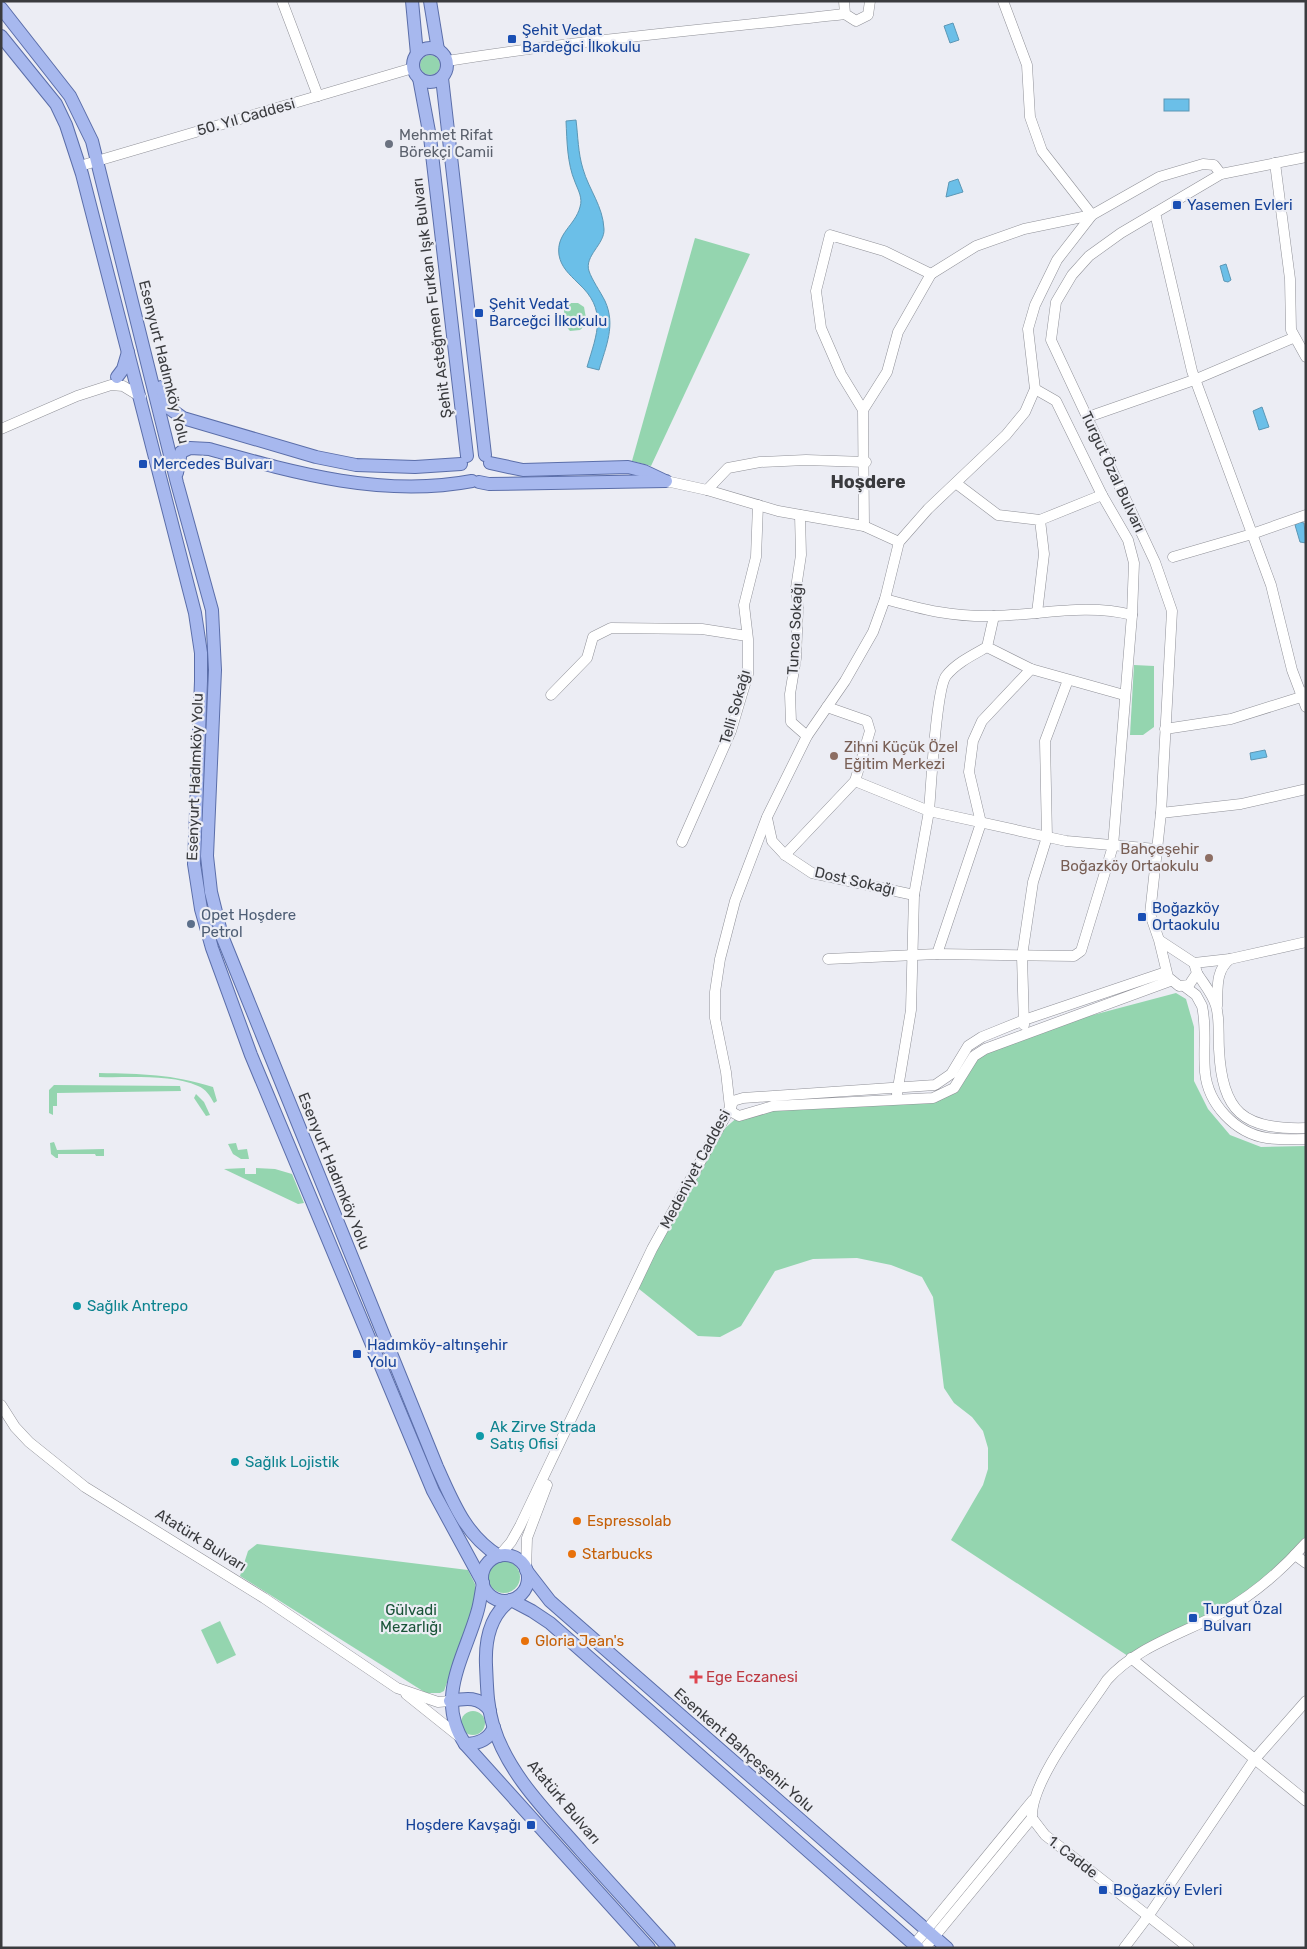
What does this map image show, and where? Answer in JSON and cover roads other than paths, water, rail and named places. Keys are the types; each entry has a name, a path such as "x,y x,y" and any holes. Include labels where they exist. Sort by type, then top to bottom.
{"main road":[{"path":"412,1 418,54 416,73 428,82 442,78"},
{"path":"430,1 438,50 447,61 447,69 442,78 490,473 476,482"},
{"name":"Esenyurt Hadımköy Yolu","path":"1,8 70,96 92,141 177,483 206,586 213,620 215,670 207,856 214,908 232,964 437,1467 459,1515 470,1532 483,1546 499,1556"},
{"name":"Esenyurt Hadımköy Yolu","path":"1,36 56,104 66,125 80,166 141,397 199,633 201,681 194,864 201,909 219,968 251,1055 429,1483 482,1583"},
{"path":"418,54 427,48 438,50"},
{"name":"Şehit Asteğmen Furkan Işık Bulvarı","path":"416,73 430,137 464,460"},
{"path":"117,377 123,369 128,352"},
{"path":"145,358 157,374 168,406 177,415 190,421 316,457 356,465 415,467 464,460 476,452 504,468 528,470 628,467 644,471 666,481"},
{"path":"177,483 179,456 185,450 196,448 210,449 305,475 360,484 431,487 476,482 489,484 666,481"},
{"path":"464,460 462,474 476,482"},
{"path":"219,968 232,964"},
{"path":"511,1600 523,1592 528,1577 526,1570 518,1559 512,1556 499,1556 487,1563 482,1576 482,1583 490,1595 496,1599 511,1600 532,1610 550,1623 919,1947"},
{"name":"Esenkent Bahçeşehir Yolu","path":"526,1570 550,1601 947,1948"},
{"name":"Atatürk Bulvarı","path":"482,1583 478,1612 458,1668 450,1701 454,1724 463,1741 648,1948"},
{"name":"Atatürk Bulvarı","path":"511,1600 501,1607 488,1641 486,1660 490,1711 494,1727 517,1774 540,1804 669,1948"},
{"path":"450,1701 475,1699 483,1703 490,1711"},
{"path":"463,1741 481,1741 491,1734 494,1727"}],"street":[{"path":"282,1 318,96"},
{"path":"844,1 845,14 851,20 861,21 868,15 871,2"},
{"path":"1002,1 1027,65 1030,117 1042,151 1092,215"},
{"path":"447,61 531,48 845,14"},
{"name":"50. Yıl Caddesi","path":"80,166 318,96 416,73"},
{"name":"Turgut Özal Bulvarı","path":"1168,974 1150,914 1161,813 1172,611 1155,562 1051,340 1056,302 1072,275 1089,256 1154,213 1221,174 1306,157"},
{"path":"1275,163 1290,279 1291,330 1293,338 1305,355"},
{"path":"864,410 887,372 898,332 931,274 976,246 1024,229 1092,215 1147,183 1203,164 1214,165 1221,174"},
{"path":"1154,213 1194,380 1271,585 1306,707"},
{"path":"666,481 707,490 758,506 864,526 899,542 928,509 957,484 1006,435 1025,412 1035,389 1028,329 1035,305 1057,260 1092,215"},
{"path":"864,526 866,462 864,410 841,374 821,328 816,291 830,235 884,251 931,274"},
{"path":"1088,417 1194,380 1293,338"},
{"path":"77,396 82,391 117,377 135,377"},
{"path":"1,429 77,396 111,385 123,386 141,397"},
{"path":"828,960 937,954 1074,956 1081,951 1114,846 1124,695 1132,615 1134,563 1128,540 1102,495 1056,401 1035,389"},
{"path":"707,490 728,468 760,462 806,460 866,462"},
{"path":"957,484 998,515 1040,520 1102,495"},
{"name":"Telli Sokağı","path":"682,842 731,731 748,674 744,605 756,557 758,506"},
{"name":"Tunca Sokağı","path":"800,515 801,555 796,588 798,607 796,658 790,694 791,722 807,736"},
{"path":"1173,557 1252,534 1306,515"},
{"path":"1037,613 1044,554 1040,520"},
{"name":"Medeniyet Caddesi","path":"571,1421 652,1249 730,1108 726,1072 716,1018 716,992 720,960 736,901 766,817 807,736 845,681 872,632 885,599 899,542"},
{"path":"885,599 931,612 994,616 1116,611 1132,615"},
{"path":"896,1101 911,1010 914,895 929,811 939,695 945,677 966,658 987,647 994,616"},
{"path":"551,695 587,658 593,637 611,628 702,629 747,636"},
{"path":"987,647 1031,668 1124,695"},
{"path":"937,954 981,823 969,772 973,740 982,722 1031,668"},
{"path":"1025,1033 1022,956 1033,882 1047,837 1045,741 1068,680"},
{"path":"1165,729 1231,719 1303,694"},
{"path":"785,855 855,781 870,731 867,721 827,707"},
{"path":"855,781 929,811 981,823 1047,837 1114,846 1156,849"},
{"path":"1161,813 1241,804 1306,789"},
{"name":"Dost Sokağı","path":"766,817 772,841 785,855 812,873 914,895"},
{"path":"1159,940 1196,968 1214,1000 1217,1011"},
{"path":"1196,968 1306,942"},
{"path":"1168,974 1172,959 1182,956"},
{"path":"1230,960 1219,972 1217,1011 1221,1080 1232,1103 1249,1120 1263,1126 1282,1129 1306,1128"},
{"path":"1184,986 1193,982 1196,968"},
{"path":"1168,974 1196,995 1202,1006 1207,1084 1216,1103 1224,1113 1243,1129 1266,1138 1306,1139"},
{"path":"1168,974 985,1049 974,1056 958,1084 950,1091 932,1098 773,1106 739,1116 734,1115 730,1108 733,1101 743,1098 935,1085 951,1074 961,1055 975,1041 1024,1020 1168,974"},
{"name":"Atatürk Bulvarı","path":"1,1405 15,1427 29,1442 85,1487 279,1608 397,1688 463,1741"},
{"path":"499,1556 511,1542 520,1526 571,1421"},
{"path":"526,1570 527,1538 571,1421"},
{"path":"930,1934 1035,1798 1047,1771 1106,1680 1131,1658 1222,1612 1277,1573 1306,1543"},
{"path":"1295,1555 1306,1563"},
{"path":"1131,1658 1306,1801"},
{"name":"Atatürk Bulvarı","path":"397,1688 438,1702 450,1701"},
{"path":"1124,1948 1149,1915 1254,1760 1306,1701"},
{"path":"919,1947 1032,1818 1035,1798"},
{"name":"1. Cadde","path":"1032,1818 1045,1835 1189,1948"}],"water":[{"path":"953,23 959,40 950,43 944,26"},
{"path":"1164,99 1189,99 1189,111 1164,111"},
{"path":"576,120 581,163 601,213 604,229 601,240 589,260 588,266 590,274 605,301 610,319 609,336 599,370 587,367 598,322 597,312 587,293 566,270 559,255 560,241 578,214 581,204 580,194 570,167 566,121"},
{"path":"958,179 963,192 946,197 949,182"},
{"path":"1226,264 1231,280 1228,282 1224,281 1220,266"},
{"path":"1262,407 1269,427 1259,430 1253,411"},
{"path":"1300,522 1304,523 1306,543 1300,542 1295,525"},
{"path":"1265,750 1267,757 1251,760 1250,753"}],"place":[{"name":"Şehit Vedat Bardeğci İlkokulu","path":"512,39"},
{"name":"Mehmet Rifat Börekçi Camii","path":"389,144"},
{"name":"Yasemen Evleri","path":"1177,205"},
{"name":"Şehit Vedat Barceğci İlkokulu","path":"479,313"},
{"name":"Mercedes Bulvarı","path":"143,464"},
{"name":"Zihni Küçük Özel Eğitim Merkezi","path":"834,756"},
{"name":"Bahçeşehir Boğazköy Ortaokulu","path":"1209,858"},
{"name":"Boğazköy Ortaokulu","path":"1142,917"},
{"name":"Opet Hoşdere Petrol","path":"191,924"},
{"name":"Sağlık Antrepo","path":"77,1306"},
{"name":"Hadımköy-altınşehir Yolu","path":"357,1354"},
{"name":"Ak Zirve Strada Satış Ofisi","path":"480,1436"},
{"name":"Sağlık Lojistik","path":"235,1462"},
{"name":"Espressolab","path":"577,1521"},
{"name":"Starbucks","path":"572,1554"},
{"name":"Turgut Özal Bulvarı","path":"1193,1618"},
{"name":"Gloria Jean's","path":"525,1641"},
{"name":"Ege Eczanesi","path":"696,1677"},
{"name":"Hoşdere Kavşağı","path":"531,1825"},
{"name":"Boğazköy Evleri","path":"1103,1890"}],"district":[{"name":"Hoşdere","path":"868,482"}],"park label":[{"name":"Gülvadi Mezarlığı","path":"411,1618"}]}
